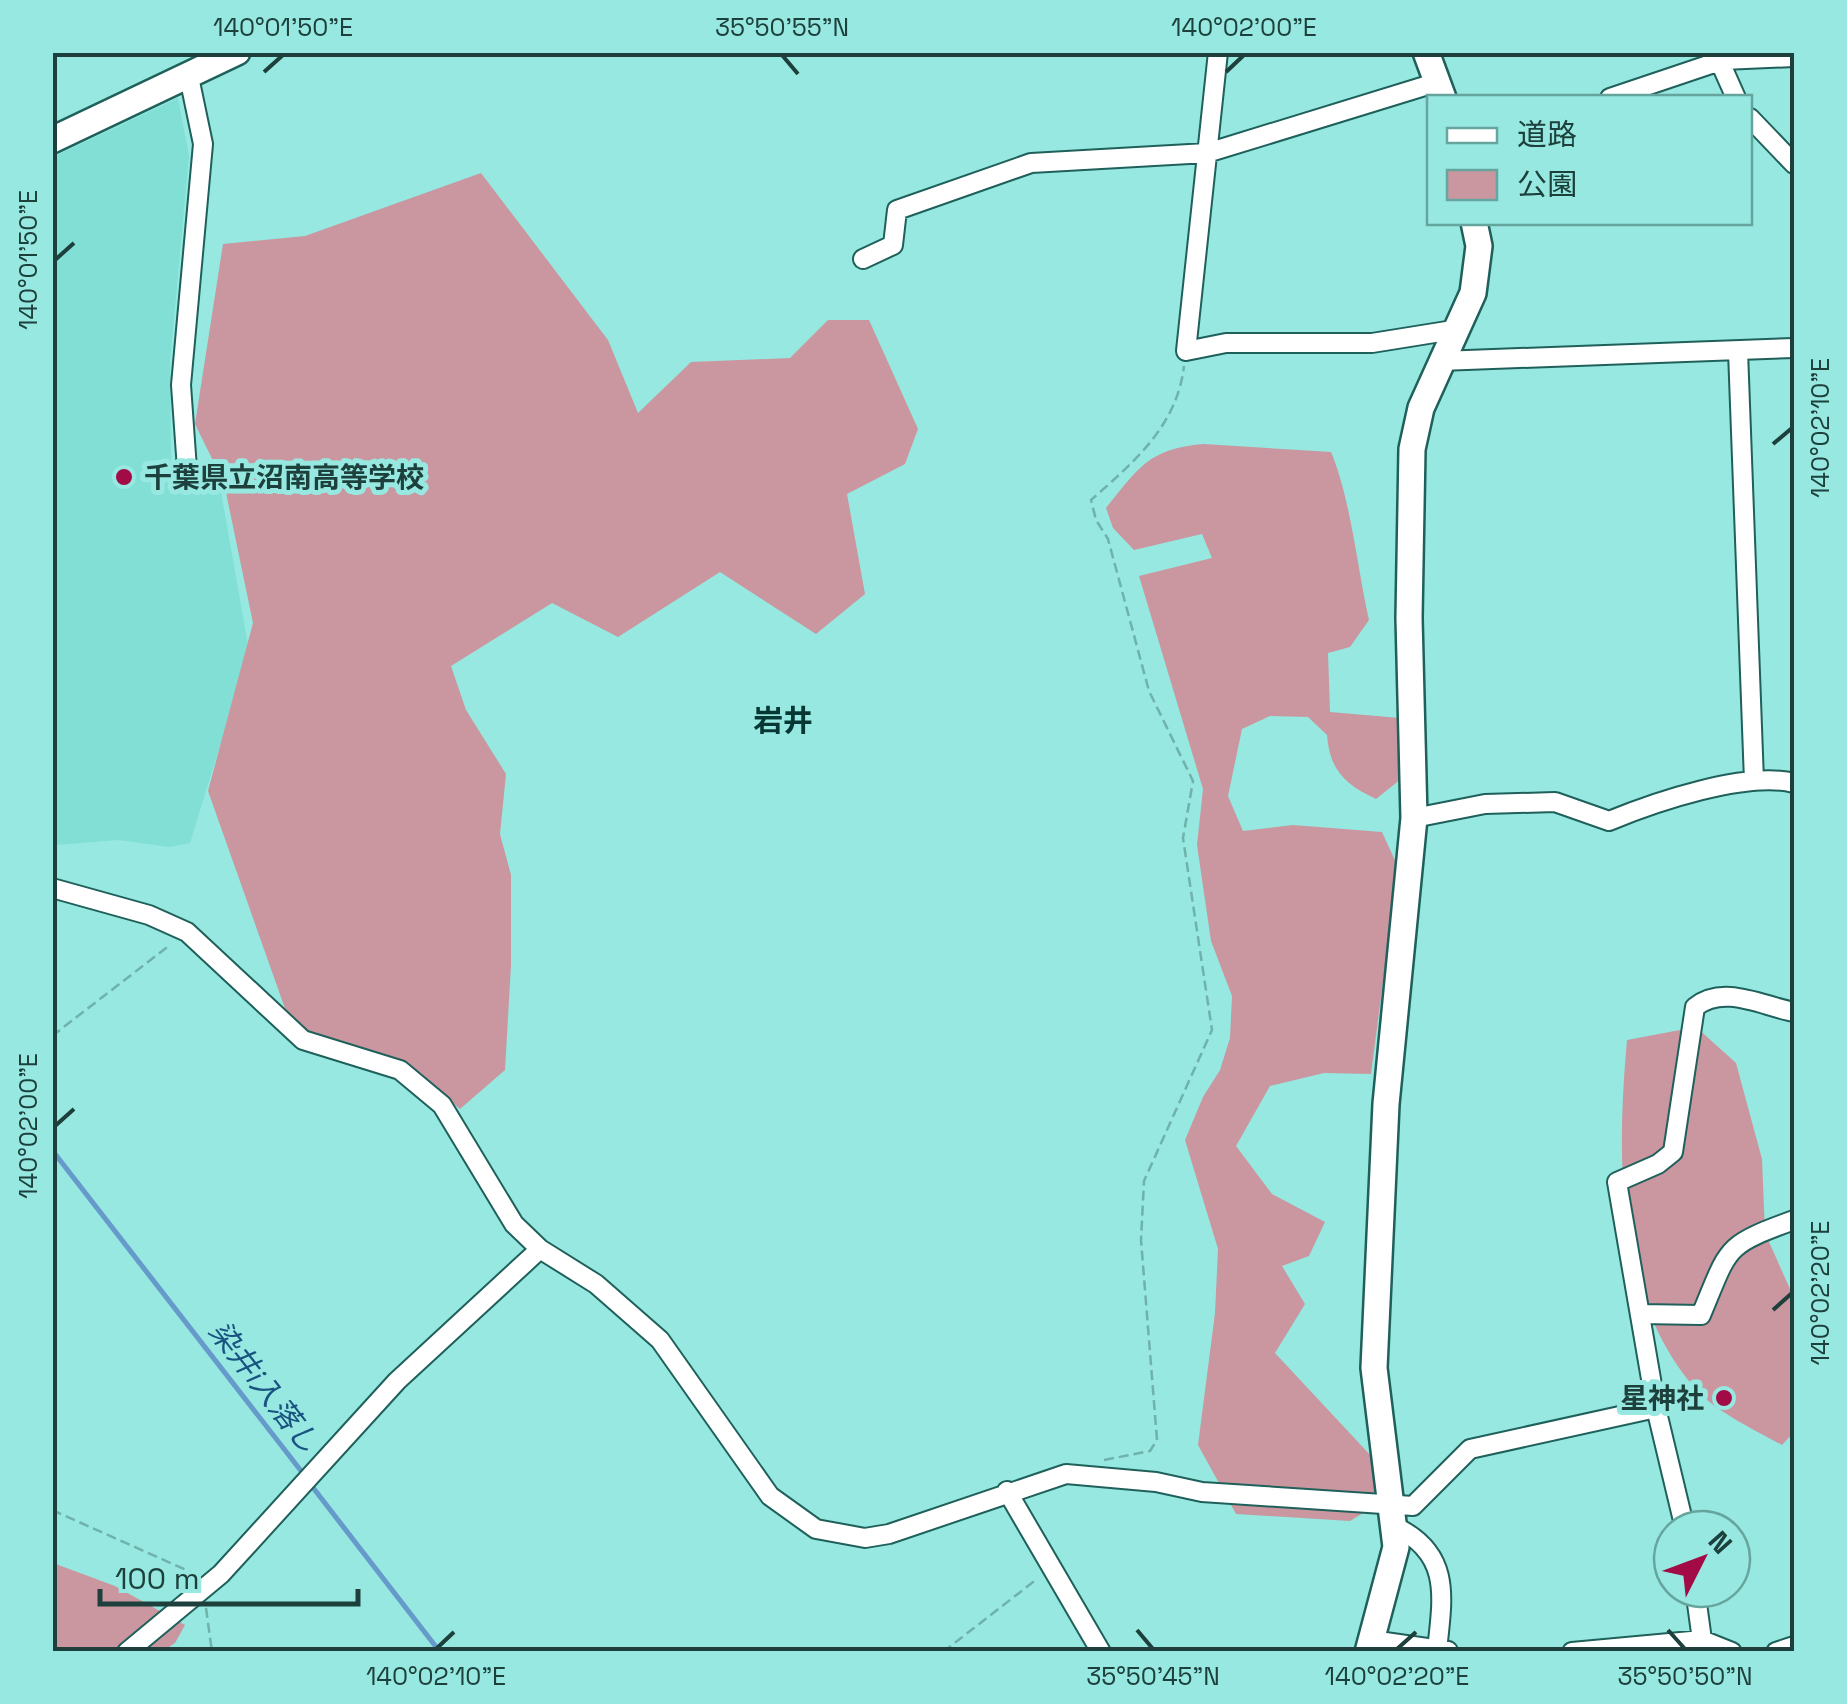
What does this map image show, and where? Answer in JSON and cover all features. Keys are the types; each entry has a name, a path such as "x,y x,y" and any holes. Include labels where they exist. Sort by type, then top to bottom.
{"street":[{"path":"1218,52 1186,352 1226,343 1372,343 1453,330"},
{"path":"863,260 893,244 897,210 1032,163 1207,153 1441,90 1426,52"},
{"path":"52,140 188,77 222,56"},
{"path":"1719,56 1735,95"},
{"path":"1618,95 1719,56 1794,57"},
{"path":"187,469 181,385 203,144 188,77"},
{"path":"1752,120 1794,164"},
{"path":"1448,1652 1370,1646 1390,1580 1395,1517 1374,1368 1386,1104 1414,818 1409,618 1412,449 1421,408 1472,294 1479,246 1475,225"},
{"path":"1440,361 1794,348"},
{"path":"1738,351 1754,780"},
{"path":"1414,818 1486,804 1555,802 1609,821 1638,809 1754,780 1794,783"},
{"path":"52,888 149,915 187,932 303,1040 400,1070 429,1091 442,1105 494,1198 540,1250 596,1284 660,1340 697,1386 756,1480 798,1520 816,1529 865,1538 913,1527 1007,1491 1066,1474 1156,1482 1202,1492 1395,1517 1434,1556 1440,1592 1436,1650"},
{"path":"1680,1509 1656,1408 1617,1182 1658,1164 1673,1152 1695,1007 1707,997 1727,995 1794,1012"},
{"path":"1641,1314 1701,1314 1726,1255 1737,1242 1794,1220"},
{"path":"127,1652 206,1588 397,1381 540,1250"},
{"path":"1395,1517 1427,1496 1458,1457 1470,1449 1656,1408"},
{"path":"1007,1491 1101,1652"},
{"path":"1698,1609 1702,1640"},
{"path":"1572,1652 1702,1640 1732,1652"},
{"path":"1776,1652 1794,1646"}],"path":[{"path":"1098,1462 1150,1452 1157,1440 1141,1240 1144,1181 1212,1030 1183,838 1193,781 1148,691 1108,540 1096,520 1091,500 1153,444 1181,391 1186,352"},
{"path":"52,1036 187,932"},
{"path":"52,1510 206,1588 212,1652"},
{"path":"944,1652 1054,1566"}],"shaded area":[{"name":"千葉県立沼南高等学校","path":"178,98 189,156 170,363 171,462 221,492 249,651 190,843 169,847 119,840 56,845 53,850 53,157"}],"green space":[{"path":"481,173 608,340 638,413 691,362 790,358 828,320 869,320 918,429 905,464 847,494 865,594 816,634 720,572 618,637 552,603 451,666 466,710 506,774 500,834 511,875 505,1070 460,1109 402,1060 304,1033 288,1017 208,791 253,623 224,483 195,424 223,244 305,236"},
{"path":"1203,444 1331,452 1349,512 1369,620 1350,647 1328,653 1330,712 1400,718 1401,779 1376,799 1355,788 1335,767 1327,735 1308,717 1270,716 1242,729 1228,796 1243,831 1293,825 1382,832 1398,867 1371,1074 1324,1073 1270,1086 1236,1146 1272,1194 1325,1222 1309,1256 1282,1266 1305,1304 1275,1353 1373,1458 1378,1504 1350,1521 1236,1514 1198,1445 1215,1313 1218,1249 1185,1140 1203,1097 1220,1070 1230,1038 1232,996 1211,941 1197,845 1203,789 1139,576 1212,558 1202,534 1134,550 1113,528 1106,508 1147,462 1170,450"},
{"path":"1696,1027 1736,1063 1762,1159 1765,1233 1794,1298 1794,1432 1782,1445 1723,1411 1693,1386 1667,1349 1635,1266 1623,1175 1627,1040"},
{"path":"53,1563 115,1586 185,1625 175,1643 163,1651 53,1652"}],"waterway":[{"name":"染井i入落し","path":"52,1150 305,1476"},
{"name":"染井i入落し","path":"311,1485 440,1652"}],"place":[{"name":"千葉県立沼南高等学校","path":"124,477"},
{"name":"星神社","path":"1724,1398"}],"district":[{"name":"岩井","path":"783,721"}]}
